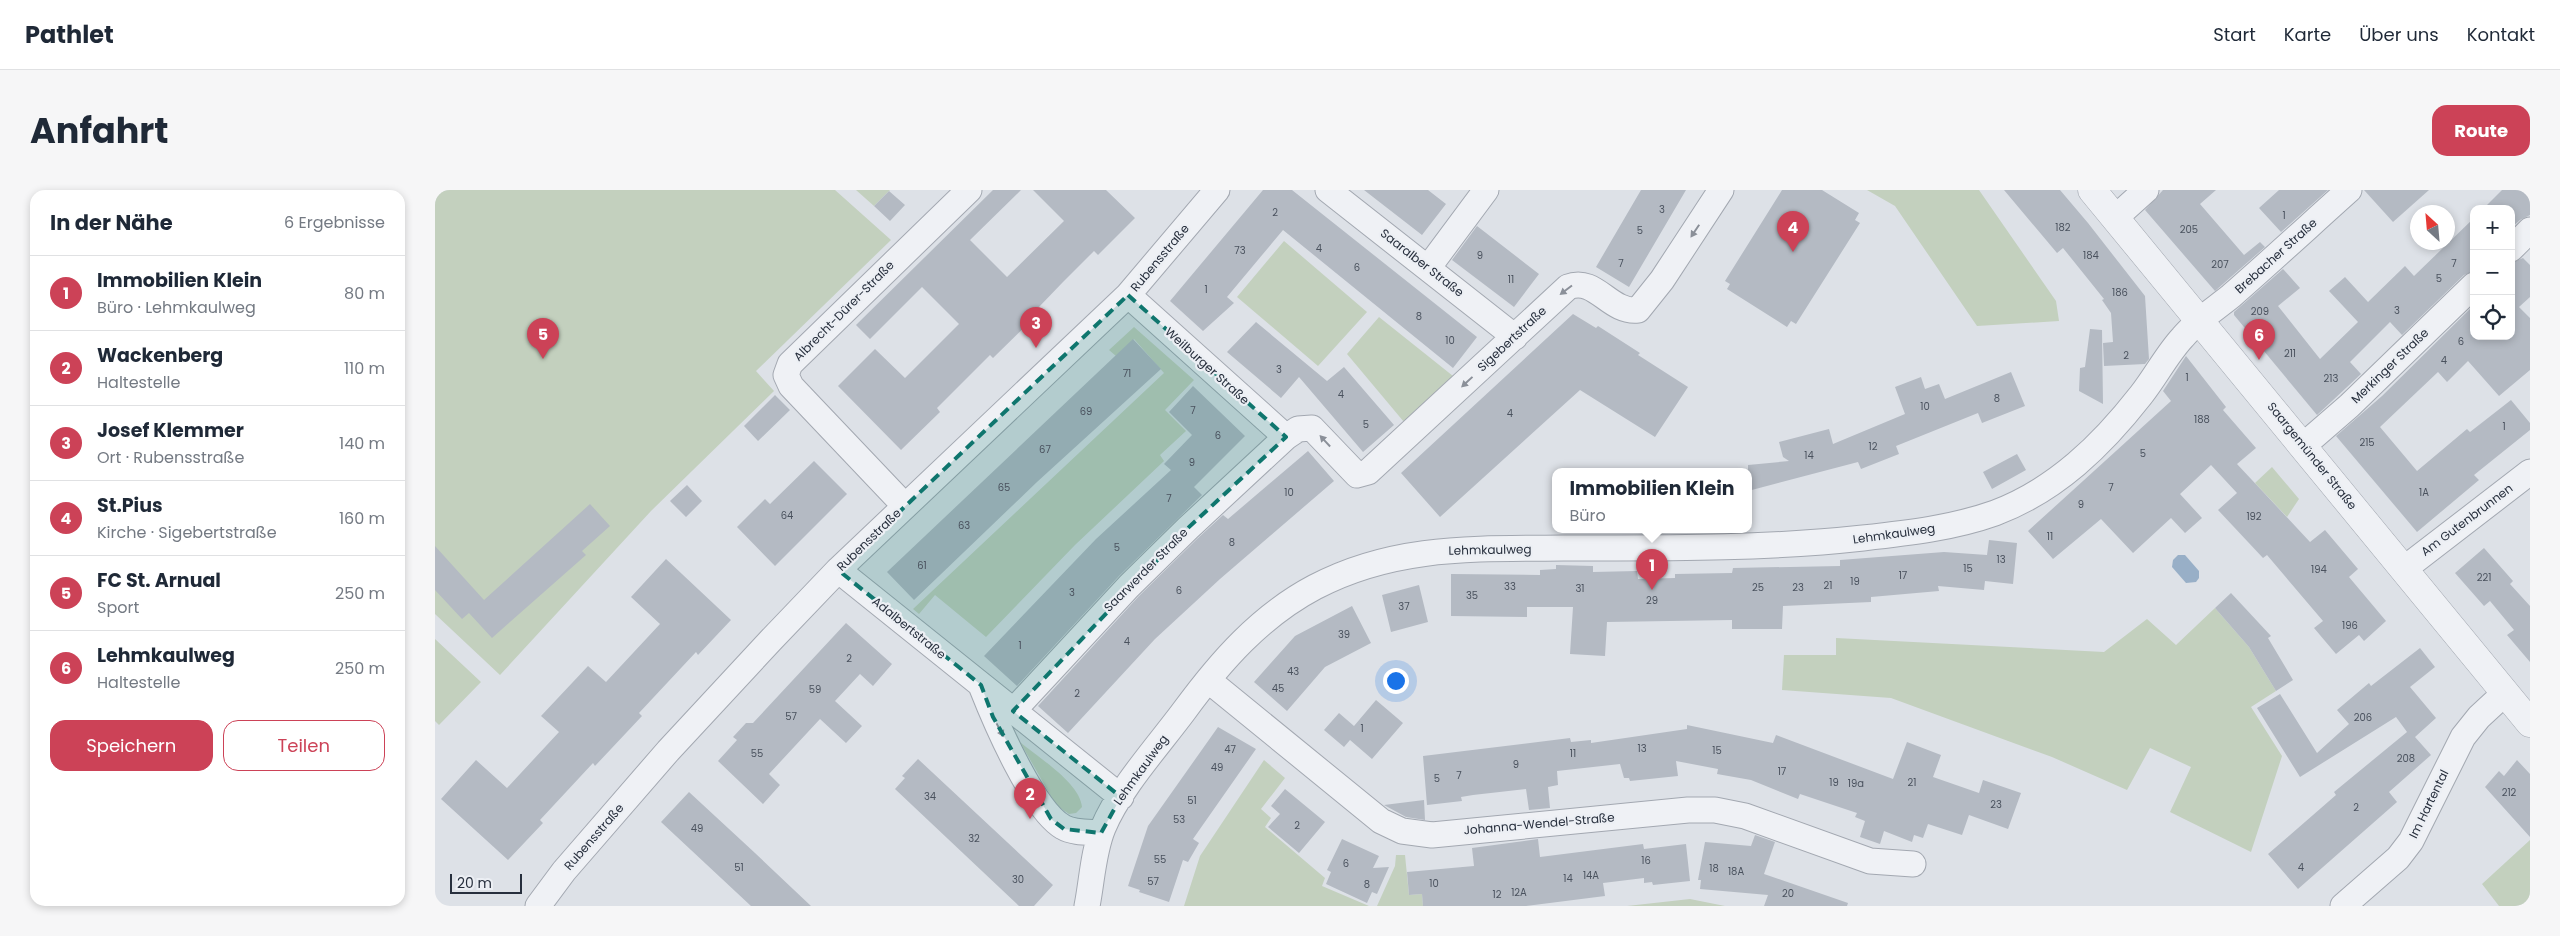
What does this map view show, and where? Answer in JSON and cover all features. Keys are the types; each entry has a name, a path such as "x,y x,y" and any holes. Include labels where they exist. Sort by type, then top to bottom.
{"street":[{"name":"Albrecht-Dürer-Straße","path":"905,506 791,386 786,375 790,364 969,190"},
{"name":"Rubensstraße","path":"537,906 564,871 668,751 838,570 1128,295 1217,190"},
{"name":"Saaralber Straße","path":"1328,190 1515,337"},
{"path":"1428,268 1486,190"},
{"name":"Sigebertstraße","path":"1286,437 1299,429 1311,428 1357,475 1368,472 1568,287 1577,283 1587,285 1619,308 1638,310 1662,280 1721,190"},
{"name":"Saargemünder Straße","path":"2092,190 2521,708"},
{"path":"2115,218 2146,190"},
{"name":"Brebacher Straße","path":"2201,320 2349,190"},
{"path":"2515,245 2530,230"},
{"name":"Merkinger Straße","path":"2304,445 2349,406 2470,289"},
{"name":"Weilburger Straße","path":"1128,295 1286,437"},
{"name":"Lehmkaulweg","path":"1087,906 1101,833 1121,797 1209,680 1253,630 1315,587 1353,570 1416,553 1461,549 1720,548 1823,543 1920,532 1995,513 2021,502 2047,486 2074,466 2104,439 2143,393 2181,339 2201,320"},
{"name":"Saarwerder Straße","path":"1013,711 1129,586 1286,437"},
{"name":"Am Gutenbrunnen","path":"2404,569 2530,472"},
{"name":"Adalbertstraße","path":"838,570 1121,797"},
{"name":"Johanna-Wendel-Straße","path":"1209,680 1381,821 1402,831 1432,834 1688,810 1715,810 1745,816 1870,861 1913,864"},
{"name":"Adalbertstraße","path":"981,686 993,716 1041,806 1051,819 1064,829 1101,833"},
{"name":"Im Hartental","path":"2343,906 2398,858 2411,841 2463,738 2479,717 2521,708"}],"highlighted area":[{"path":"1128,295 1286,437 1188,528 1013,711 1121,797 1101,833 1064,829 1051,819 993,717 981,685 838,570"}],"green space":[{"path":"435,190 835,190 891,240 756,371 774,391 651,511 500,675 435,614"},
{"path":"856,190 890,190 874,206"},
{"path":"1867,190 1979,190 2056,301 2059,321 1977,326 1895,206"},
{"path":"1284,241 1367,312 1318,366 1237,297"},
{"path":"1379,317 1453,376 1404,422 1347,354"},
{"path":"1134,327 1194,380 1165,410 1186,431 1160,455 1164,461 1075,545 986,637 935,595 919,614 913,609 1164,373 1134,339 1116,356 1109,350"},
{"path":"2272,467 2299,499 2287,517 2255,483"},
{"path":"2215,608 2249,647 2276,691 2251,707 2282,756 2251,852 2170,812 2191,767 2150,748 2127,790 2052,757 1891,698 1782,690 1784,655 1836,655 1836,638 2104,652 2147,619 2176,645"},
{"path":"435,639 481,682 439,725 435,721"},
{"path":"1020,742 1067,780 1080,798 1082,807 1076,813 1069,814 1056,805"},
{"path":"1264,760 1285,778 1261,809 1271,818 1265,827 1325,878 1322,886 1369,906 1184,906 1200,856"},
{"path":"2530,840 2530,906 2499,906 2482,884"},
{"path":"1396,855 1405,855 1409,895 1422,894 1423,906 1377,906 1395,866"},
{"path":"1690,899 1725,906 1627,906"}],"water":[{"path":"2178,555 2185,555 2199,571 2199,578 2196,582 2186,583 2172,567 2173,560"}],"building":[{"path":"993,190 1021,190 970,240 1007,277 1064,221 1033,190 1106,190 1135,218 1098,255 1094,251 1038,308 1041,311 993,358 990,355 937,408 940,412 901,450 838,386 875,349 905,378 959,324 922,287 870,339 856,325"},
{"path":"1263,190 1292,190 1477,337 1453,368 1283,230 1227,297 1234,303 1203,331 1170,301"},
{"path":"1364,190 1428,190 1446,204 1422,235"},
{"path":"1641,190 1686,190 1629,287 1596,267"},
{"path":"1782,190 1822,190 1859,213 1855,220 1860,223 1796,324 1791,321 1787,327 1727,289 1730,284 1725,281"},
{"path":"2004,190 2060,190 2088,223 2145,296 2149,359 2145,364 2104,366 2103,343 2113,342 2111,313 2102,300 2104,299 2063,248 2057,253"},
{"path":"2163,190 2216,190 2200,204 2244,255 2260,242 2265,247 2215,291 2145,210"},
{"path":"2279,190 2328,190 2281,232 2259,208"},
{"path":"2364,190 2429,190 2410,205 2393,222"},
{"path":"2502,190 2530,190 2530,215 2515,224 2515,205 2487,205"},
{"path":"889,191 905,205 890,221 874,206"},
{"path":"2470,222 2470,273 2464,275 2402,335 2390,322 2350,362 2361,374 2317,415 2234,315 2234,312 2283,269 2300,288 2278,306 2320,359 2358,322 2329,291 2345,277 2368,302 2405,266 2414,276 2441,250 2455,250 2455,236"},
{"path":"1477,226 1539,274 1514,307 1452,260"},
{"path":"2523,258 2530,265 2530,297 2519,307 2530,318 2530,370 2499,396 2468,361 2447,382 2438,372 2380,427 2417,471 2467,429 2470,432 2511,400 2530,423 2530,430 2474,475 2479,480 2417,532 2336,436 2382,396 2470,309 2470,340 2515,340 2515,261"},
{"path":"1573,314 1596,328 1598,326 1640,353 1638,355 1688,387 1655,437 1580,390 1440,517 1401,473"},
{"path":"1256,322 1327,381 1344,367 1394,425 1363,452 1299,377 1281,398 1227,352"},
{"path":"2090,329 2102,330 2103,404 2079,391 2080,368 2085,367"},
{"path":"1133,339 1161,369 1037,482 914,600 887,572"},
{"path":"2186,356 2226,407 2223,410 2256,448 2237,464 2310,542 2325,530 2358,569 2349,577 2386,621 2364,641 2359,635 2336,654 2314,628 2323,621 2267,555 2263,558 2218,510 2237,493 2211,465 2180,494 2202,518 2185,533 2171,518 2133,553 2101,519 2053,559 2028,531 2171,401 2163,391"},
{"path":"2011,372 2025,406 1982,423 1978,413 1896,446 1899,454 1861,469 1858,462 1752,490 1752,468 1748,468 1748,465 1789,461 1783,457 1779,442 1829,429 1833,444 1905,414 1895,387 1921,377 1925,389 1939,384 1945,399"},
{"path":"1193,386 1245,436 1194,487 1202,495 1119,576 1017,686 984,656 1096,539 1171,470 1164,464 1192,435 1169,412"},
{"path":"775,395 790,410 758,441 744,426"},
{"path":"1308,451 1334,481 1220,579 1155,639 1068,733 1038,706 1139,596 1198,538 1223,515 1228,519"},
{"path":"2017,454 2026,470 1992,489 1983,472"},
{"path":"814,461 847,494 775,566 737,527 765,499 770,504"},
{"path":"687,485 702,501 686,517 670,501"},
{"path":"590,504 610,526 582,551 586,555 492,638 469,613 462,619 435,590 435,546 484,600"},
{"path":"1989,540 2017,543 2013,584 1985,581 1984,590 1938,586 1939,591 1871,597 1871,602 1783,606 1782,629 1732,629 1732,620 1607,622 1605,656 1570,654 1573,607 1527,607 1527,617 1451,616 1451,574 1540,575 1540,570 1556,569 1556,565 1593,566 1593,572 1637,571 1638,579 1675,578 1675,574 1732,573 1733,568 1840,566 1840,560 1944,552 1987,555"},
{"path":"2484,548 2513,581 2510,584 2530,606 2530,662 2507,635 2514,630 2490,601 2484,606 2455,573"},
{"path":"666,559 731,620 698,655 696,652 639,713 642,716 595,766 593,763 540,820 543,823 508,860 441,799 476,760 507,788 559,732 541,716 588,666 606,682 660,624 631,597"},
{"path":"1419,585 1428,622 1391,632 1382,595"},
{"path":"2231,593 2271,636 2268,638 2293,680 2276,691 2249,647 2215,608"},
{"path":"1352,606 1371,643 1325,667 1287,711 1254,682 1295,636"},
{"path":"846,623 892,664 873,686 860,674 835,701 862,726 846,743 820,719 769,774 780,785 763,804 718,761 737,740 733,737 746,723 753,723"},
{"path":"2420,648 2435,667 2410,687 2436,718 2415,737 2431,755 2389,792 2397,802 2298,889 2268,854 2336,795 2334,792 2407,732 2396,717 2300,777 2257,708 2280,694 2317,753 2349,724 2337,710 2369,683 2371,686"},
{"path":"1376,700 1403,723 1372,759 1350,740 1344,747 1324,730 1339,713 1354,726"},
{"path":"1687,725 1773,743 1776,735 1893,779 1907,742 1941,755 1933,777 1979,793 1983,780 2021,793 2008,829 1969,815 1962,835 1928,824 1923,838 1914,835 1912,842 1884,831 1880,844 1860,837 1865,821 1855,817 1857,813 1800,794 1798,799 1751,780 1717,774 1718,769 1676,761 1678,776 1630,781 1629,778 1624,778 1620,764 1557,771 1558,785 1548,787 1550,808 1529,810 1526,789 1473,795 1461,797 1462,801 1427,805 1423,756 1570,738 1571,742 1591,740 1591,743 1687,729"},
{"path":"1218,727 1256,749 1193,839 1199,843 1188,862 1183,860 1169,902 1139,892 1140,890 1128,886 1148,826"},
{"path":"918,759 1053,885 1034,906 1019,906 895,789 905,778 902,776"},
{"path":"2517,760 2530,774 2530,837 2485,787 2499,771 2504,776"},
{"path":"1285,789 1325,822 1299,853 1268,827 1280,814 1271,806"},
{"path":"689,792 811,906 751,906 661,822"},
{"path":"1424,800 1425,820 1406,817 1384,805"},
{"path":"1755,835 1775,842 1764,874 1848,903 1847,906 1764,906 1768,895 1700,889 1701,880 1698,880 1705,842 1751,846"},
{"path":"1342,839 1379,856 1373,868 1389,867 1377,894 1372,892 1367,903 1326,884 1331,872 1327,870"},
{"path":"1538,839 1540,857 1643,844 1644,849 1686,844 1690,881 1653,885 1652,882 1644,883 1644,878 1603,883 1605,896 1526,906 1423,906 1422,894 1409,895 1407,872 1474,866 1472,848"}],"place":[{"name":"St.Pius","path":"1793,252"},
{"name":"Josef Klemmer","path":"1036,348"},
{"name":"FC St. Arnual","path":"543,359"},
{"name":"Lehmkaulweg","path":"2259,360"},
{"name":"Immobilien Klein","path":"1652,590"},
{"name":"Wackenberg","path":"1030,819"}]}
